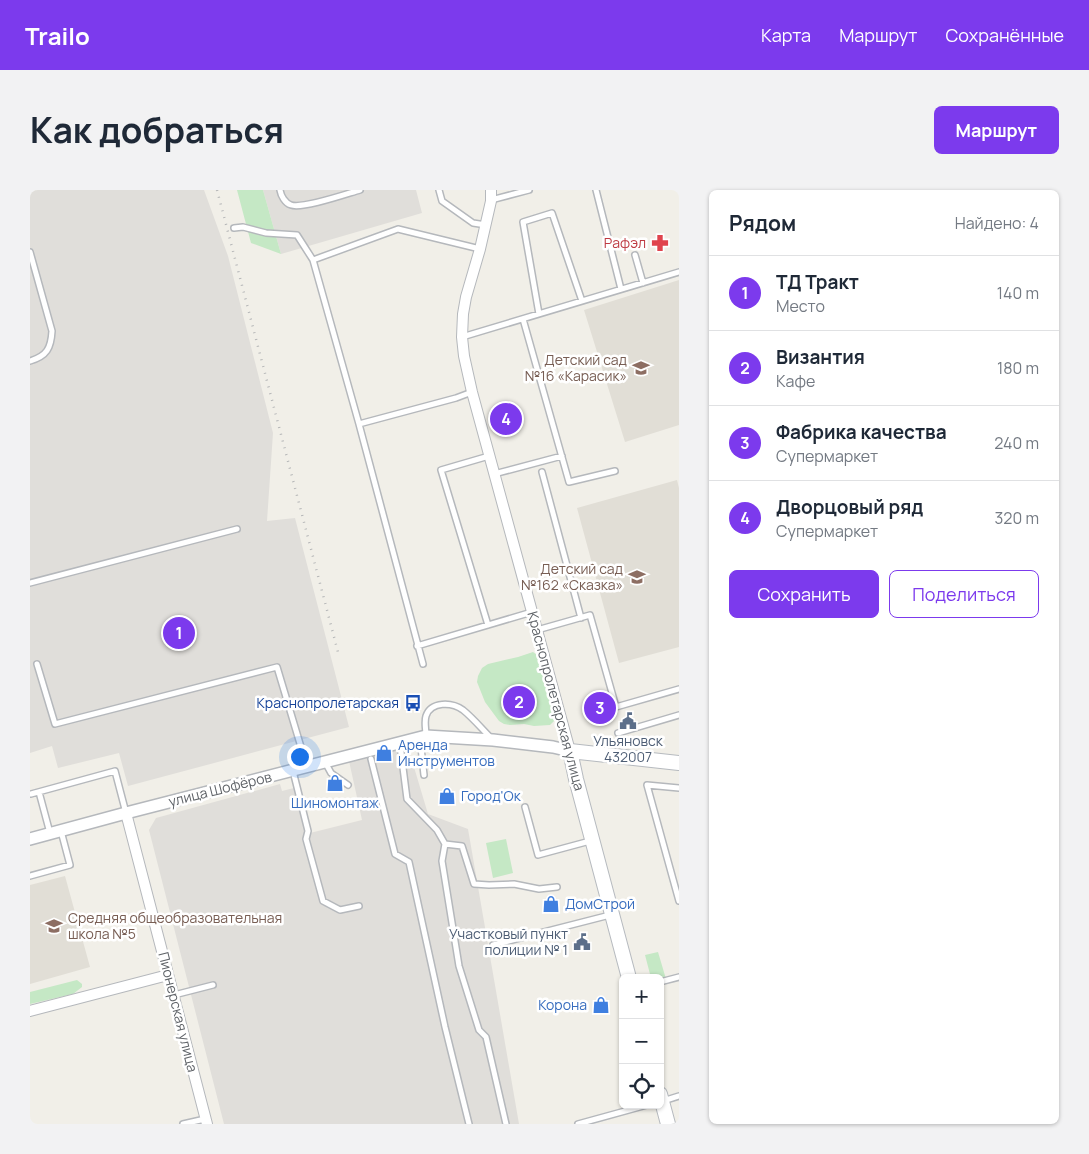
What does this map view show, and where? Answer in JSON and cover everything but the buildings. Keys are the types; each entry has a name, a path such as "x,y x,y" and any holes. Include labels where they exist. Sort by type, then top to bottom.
{"main road":[{"name":"улица Шофёров","path":"570,751 679,762"},
{"name":"Краснопролетарская улица","path":"570,751 629,974"},
{"path":"664,1109 668,1124"}],"street":[{"name":"Краснопролетарская улица","path":"491,195 486,225 466,297 462,337 464,356 494,474 570,751"},
{"name":"улица Шофёров","path":"30,839 423,736 493,740 553,747 570,751"},
{"name":"Пионерская улица","path":"126,813 206,1122"},
{"path":"30,1012 168,975"}],"lane":[{"path":"280,190 282,197 291,205 304,205 360,190"},
{"path":"438,190 442,202 473,223 486,225"},
{"path":"491,195 529,190"},
{"path":"596,190 621,289"},
{"path":"540,314 522,222 552,213 582,301"},
{"path":"234,228 243,227 266,233 297,235 313,260 423,664"},
{"path":"313,260 398,229 480,249"},
{"path":"30,252 52,331 51,344 44,354 34,360 30,360"},
{"path":"635,254 643,283"},
{"path":"462,337 679,272"},
{"path":"523,319 569,482 615,471"},
{"path":"359,424 472,392"},
{"path":"488,625 441,470 490,456"},
{"path":"494,474 562,456"},
{"path":"542,472 581,618"},
{"path":"30,583 237,529"},
{"path":"417,646 532,612"},
{"path":"537,630 590,616 616,707 679,689"},
{"path":"37,664 55,724 277,667 307,767"},
{"path":"424,775 423,736 425,723 428,712 436,706 450,704 464,710 493,740"},
{"path":"618,733 679,715"},
{"path":"400,742 408,799 437,830 445,844 442,861 459,966 479,1030 486,1037 506,1124"},
{"path":"371,759 396,854 409,862 445,1027 470,1124"},
{"path":"325,762 331,773 348,785"},
{"path":"31,794 115,771 126,813"},
{"path":"293,771 308,831 306,839 323,901 340,910 359,906"},
{"path":"679,788 647,785 679,901"},
{"path":"30,876 70,865 39,792"},
{"path":"525,807 538,855 593,840"},
{"path":"445,844 462,846 474,884 489,886 514,884 539,889 557,887"},
{"path":"493,945 613,915"},
{"path":"664,981 679,977"},
{"path":"173,995 213,985"},
{"path":"664,1098 679,1096"},
{"path":"578,1124 632,1109"},
{"path":"183,1124 206,1122"}],"shaded area":[{"path":"30,190 204,190 228,256 273,433 267,521 295,518 349,727 128,786 119,753 58,768 52,746 30,753"},
{"path":"263,190 416,190 422,213 281,254"},
{"name":"Детский сад №16 «Карасик»","path":"679,280 679,425 625,442 584,310"},
{"name":"Детский сад №162 «Сказка»","path":"677,480 679,488 679,647 619,663 577,508"},
{"path":"408,747 428,814 468,829 519,1124 224,1124 149,830 156,818 280,784 282,791 294,788 306,834 362,820 349,761"},
{"name":"Средняя общеобразовательная школа №5","path":"65,876 90,967 30,984 30,885"}],"green space":[{"path":"237,190 263,190 281,254 251,243"},
{"path":"533,652 540,660 555,720 550,725 504,724 499,721 485,702 477,682 478,676 482,668 488,664"},
{"path":"506,839 513,873 493,878 486,843"},
{"path":"658,952 666,979 664,979 664,974 650,974 645,955"},
{"path":"77,980 82,984 82,987 73,994 30,1004 30,992"}],"railway":[{"path":"217,190 339,656"}],"place":[{"name":"Рафэл","path":"660,243"},
{"name":"Детский сад №16 «Карасик»","path":"641,368"},
{"name":"Дворцовый ряд","path":"506,419"},
{"name":"Детский сад №162 «Сказка»","path":"637,577"},
{"name":"ТД Тракт","path":"179,633"},
{"name":"Византия","path":"519,702"},
{"name":"Краснопролетарская","path":"413,703"},
{"name":"Фабрика качества","path":"600,708"},
{"name":"Ульяновск 432007","path":"628,721"},
{"name":"Аренда Инструментов","path":"384,753"},
{"name":"Шиномонтаж","path":"335,783"},
{"name":"Город'Ок","path":"447,796"},
{"name":"ДомСтрой","path":"551,904"},
{"name":"Средняя общеобразовательная школа №5","path":"54,926"},
{"name":"Участковый пункт полиции № 1","path":"582,942"},
{"name":"Корона","path":"601,1005"}]}
